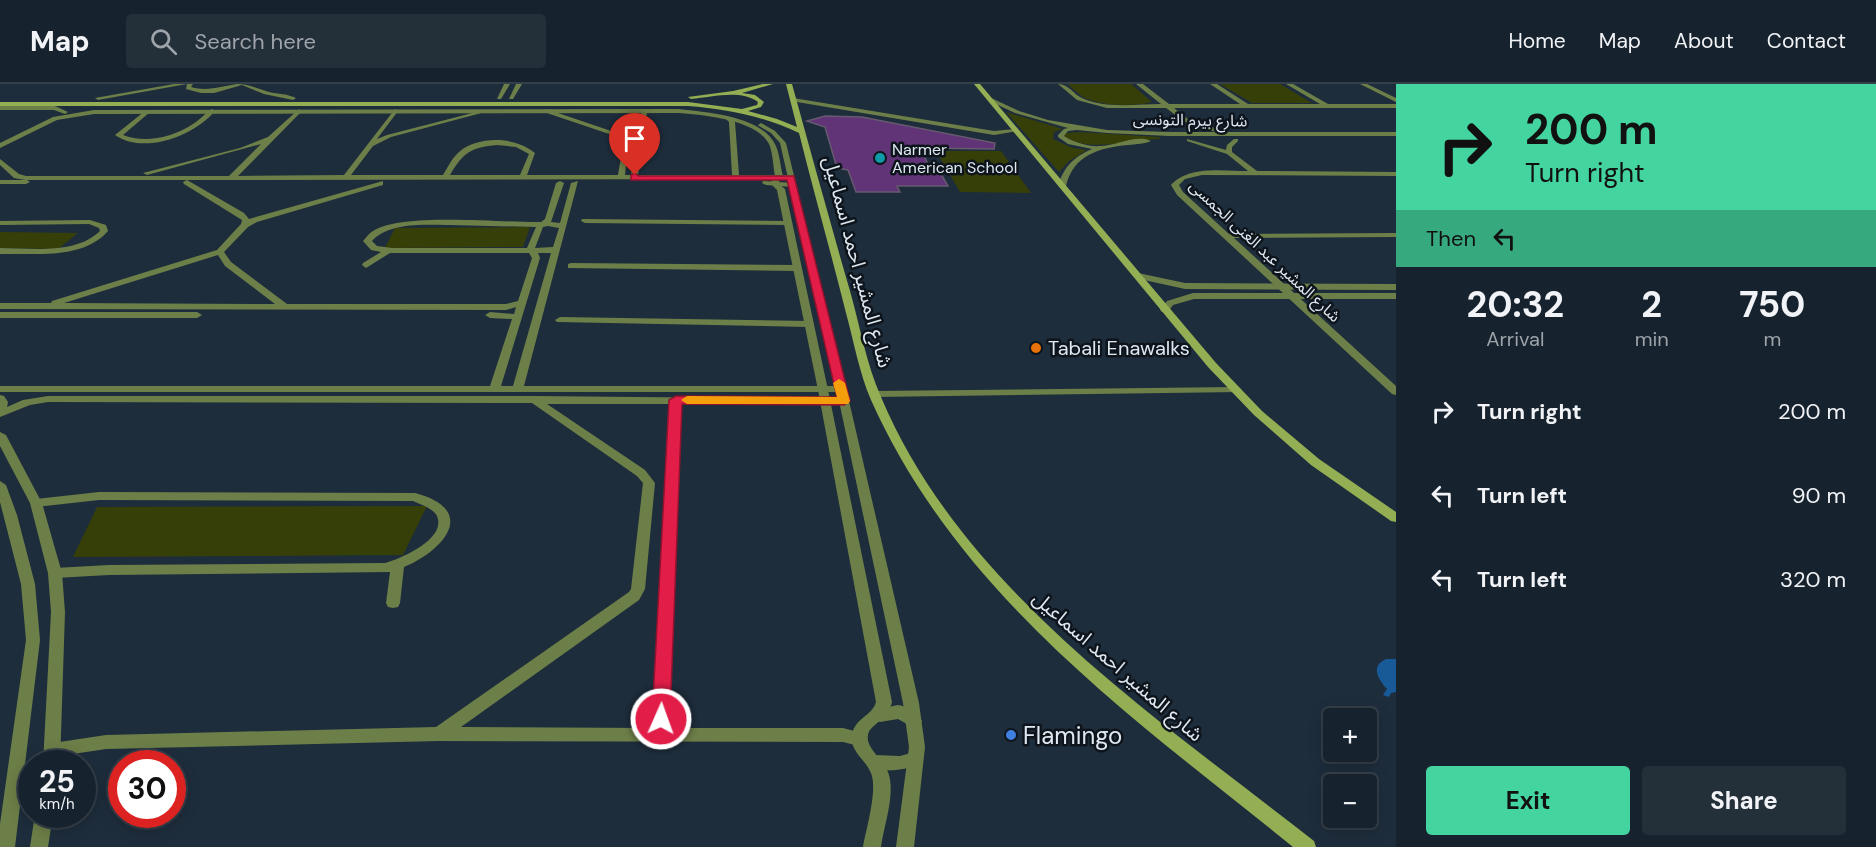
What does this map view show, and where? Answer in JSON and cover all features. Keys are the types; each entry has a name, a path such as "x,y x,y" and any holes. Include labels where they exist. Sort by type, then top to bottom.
{"main road":[{"path":"0,98 687,98 733,93 770,84"},
{"name":"شارع المشير احمد اسماعيل","path":"789,84 874,394 905,459 957,534 1034,622 1148,723 1307,847"},
{"path":"977,84 1165,310 1236,390 1315,462 1396,518"},
{"path":"733,93 753,96 761,102 753,108 743,110"},
{"path":"32,104 42,98"},
{"path":"358,104 364,98"},
{"path":"0,106 32,104 669,103 743,110 776,120 801,132"}],"street":[{"path":"98,98 184,84"},
{"path":"190,84 188,88 203,91 226,89 242,84 266,93 293,98"},
{"path":"499,98 507,84"},
{"path":"511,98 519,84"},
{"path":"1061,84 1079,99 1096,104 1396,106"},
{"path":"1139,84 1186,121 1228,134"},
{"path":"1214,84 1247,106"},
{"path":"1289,84 1328,106"},
{"path":"1364,84 1396,100"},
{"path":"1375,84 1396,94"},
{"path":"793,99 994,133 1004,134 1016,131"},
{"name":"شارع بيرم التونسى","path":"989,99 1027,115 1083,128 1121,133 1396,134"},
{"path":"0,106 55,108 65,112"},
{"path":"0,141 42,119 65,112 98,109 460,112 688,109 745,119 766,127 783,143 842,395 917,734 905,847"},
{"path":"0,146 62,116 86,112 401,110"},
{"path":"346,177 401,110"},
{"path":"573,118 570,114 582,110"},
{"path":"372,144 460,112 582,110 687,112 731,124 750,126 772,143 777,182 781,189 825,396 884,702 880,715"},
{"path":"147,112 118,135 126,140 136,141 181,134 212,111"},
{"path":"239,179 257,155 299,111"},
{"path":"546,111 573,118 629,140 621,178"},
{"path":"634,178 644,113 642,111"},
{"path":"1182,134 1187,128 1186,121"},
{"path":"731,124 736,178"},
{"path":"1083,128 1066,130 1060,136 1080,146 1103,148"},
{"path":"383,130 400,133"},
{"path":"130,177 228,153 273,138"},
{"path":"1188,140 1229,153 1256,174"},
{"path":"1229,153 1229,146 1236,140"},
{"name":"شارع بيرم التونسى","path":"1062,186 1065,171 1071,164 1103,148 1133,142 1396,140"},
{"path":"445,178 462,153 489,143 503,142 514,144 533,154 522,178"},
{"path":"228,153 244,151 257,155"},
{"path":"0,161 21,177 212,180"},
{"name":"شارع المشير عبد الغنى الجمسى","path":"1396,174 1191,175 1183,177 1175,184 1180,193 1396,393"},
{"path":"0,182 187,182 346,177 634,178 685,181 736,178 777,182"},
{"path":"239,179 380,183 792,181"},
{"path":"187,182 246,220 245,225"},
{"path":"43,307 220,252 245,225 287,210 380,183"},
{"path":"531,252 542,224 549,220 560,183"},
{"path":"518,388 575,183"},
{"path":"233,211 287,210"},
{"path":"585,221 788,223"},
{"path":"0,223 90,222 103,227 104,231 92,241 75,247 55,250 0,251"},
{"path":"555,250 531,252 388,251 369,245 368,237 376,231 396,224 562,226"},
{"path":"1226,236 1396,235"},
{"path":"366,266 388,251"},
{"path":"220,252 228,264 285,307"},
{"path":"495,388 536,258 531,252"},
{"path":"173,266 202,263 228,264"},
{"path":"571,266 798,268"},
{"path":"1138,276 1185,286 1396,286"},
{"path":"1165,310 1170,303 1193,296 1396,296"},
{"path":"0,306 506,307 522,303"},
{"path":"155,315 164,307"},
{"path":"0,315 502,315 518,318"},
{"path":"560,320 809,324"},
{"path":"1382,380 1396,380"},
{"path":"0,389 518,388 565,394 676,400 842,395"},
{"path":"874,394 1236,390"},
{"path":"0,414 27,402 48,399 533,399 565,394 825,396"},
{"path":"0,398 3,402 0,414"},
{"path":"439,734 634,596 638,589 649,483 641,473 533,399"},
{"path":"660,735 676,400"},
{"path":"0,435 16,461 36,503 55,573 58,612 52,750"},
{"path":"0,485 12,515 28,584 33,640 6,847"},
{"path":"36,503 99,496 415,496 430,501 441,510 445,522 436,543 419,556 397,566 386,568 109,570 55,573"},
{"path":"393,603 397,566"},
{"path":"872,847 882,780 875,762 864,752 859,739 863,727 880,715 896,711 906,713 914,721"},
{"path":"77,750 106,742 439,734 843,735 859,739"},
{"path":"875,762 900,763 915,759"},
{"path":"39,847 42,828"}],"green space":[{"path":"1068,84 1131,84 1152,102 1126,105 1107,104 1083,97"},
{"path":"1220,84 1280,84 1312,103 1252,103"},
{"path":"1006,112 1063,129 1054,132 1053,139 1073,148 1087,150 1069,161 1059,172"},
{"path":"1067,133 1159,137 1161,139 1098,145 1074,141 1063,136"},
{"path":"936,151 1001,151 1031,193 960,192"},
{"path":"530,227 523,247 385,248 395,228"},
{"path":"0,232 78,233 58,249 0,248"},
{"path":"427,506 403,555 73,557 97,507"}],"water":[{"path":"1386,659 1396,659 1396,692 1391,693 1389,697 1383,695 1387,689 1377,673 1378,665"}],"building":[{"name":"Narmer American School","path":"825,116 862,117 995,143 994,149 921,148 932,174 941,174 948,186 897,186 900,192 856,192 848,170 837,168 825,127 807,121"}],"slow traffic":[{"path":"687,400 844,401 839,383"}],"place":[{"name":"Narmer American School","path":"880,158"},
{"name":"Tabali Enawalks","path":"1036,348"},
{"name":"Flamingo","path":"1011,735"}],"route":[{"path":"635,175 634,178 791,177 844,401 676,400 661,719"}]}
